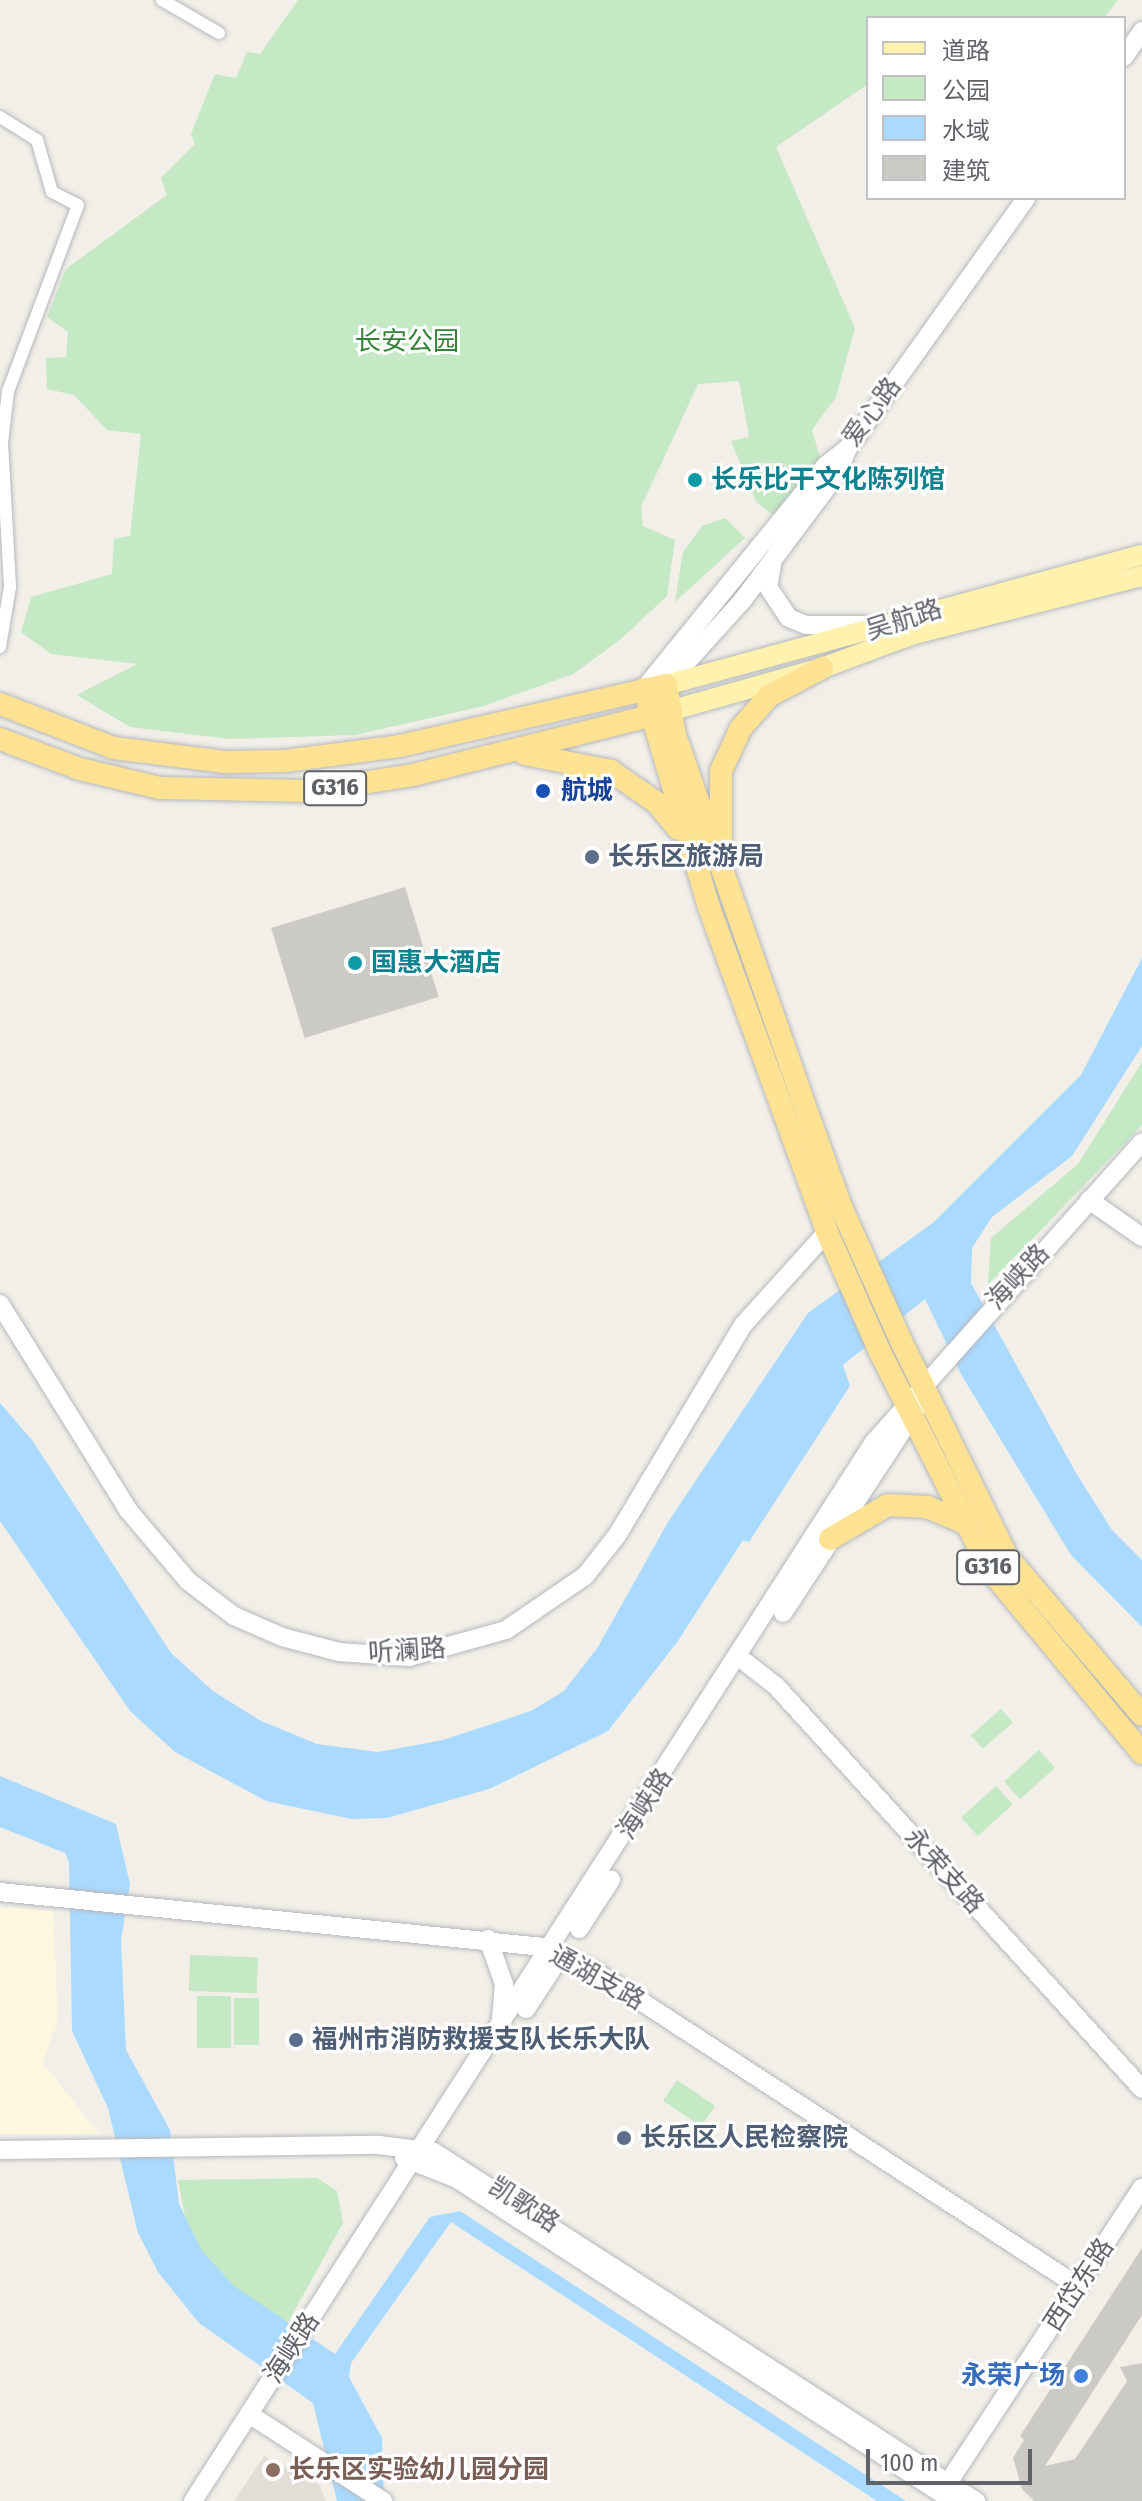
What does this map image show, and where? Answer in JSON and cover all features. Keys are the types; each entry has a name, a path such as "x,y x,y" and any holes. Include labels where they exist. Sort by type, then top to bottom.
{"highway":[{"path":"724,870 718,790 726,754 769,696 822,668"},
{"name":"G316","path":"0,704 114,748 225,762 400,746 655,687 687,844 827,1232 880,1352 963,1522 1031,1626 1142,1753"},
{"path":"567,707 582,718 577,736"},
{"name":"G316","path":"659,714 724,870 837,1196 924,1390 1008,1558 1142,1715"},
{"name":"G316","path":"0,739 132,783 215,792 353,786 577,736 659,714"},
{"path":"508,752 611,771 657,803 687,844"},
{"path":"830,1539 888,1505 927,1507 963,1522"}],"main road":[{"name":"吴航路","path":"655,687 764,661 884,624 1142,555"},
{"name":"吴航路","path":"659,714 822,668 914,634 1142,576"},
{"path":"764,661 758,676 771,684"}],"street":[{"path":"162,0 219,33"},
{"path":"1126,54 1142,31"},
{"path":"0,117 37,140 52,192 78,205 8,391 1,442 10,587 0,647"},
{"name":"爱心路","path":"655,687 825,466 848,448 1025,200"},
{"path":"655,687 708,644 837,474 848,448"},
{"path":"775,556 768,587 789,618 833,627 884,624"},
{"name":"海峡路","path":"206,2501 271,2391 745,1661 830,1539 909,1410 947,1362 1093,1202 1142,1142"},
{"name":"海峡路","path":"1093,1202 1142,1155"},
{"path":"1093,1202 1142,1237"},
{"name":"听澜路","path":"0,1304 128,1510 200,1592 234,1616 297,1642 409,1657 506,1630 585,1576 647,1487 743,1325 827,1232"},
{"name":"海峡路","path":"745,1661 874,1442 909,1410"},
{"name":"永荣支路","path":"745,1661 1142,2089"},
{"name":"通湖支路","path":"0,1892 488,1939 556,1953 593,1970 1079,2287"},
{"path":"488,1939 504,1984 500,2028"},
{"name":"海峡路","path":"425,2156 500,2028 556,1953"},
{"path":"0,2150 117,2154"},
{"path":"0,2161 183,2153 425,2156"},
{"name":"凯歌路","path":"425,2156 945,2495 976,2501"},
{"name":"西岱东路","path":"945,2495 1142,2188"},
{"path":"254,2418 383,2501"},
{"name":"海峡路","path":"193,2501 254,2418"}],"shaded area":[{"path":"0,1907 53,1911 58,2021 43,2063 99,2134 0,2134"},
{"name":"长乐区实验幼儿园分园","path":"264,2456 319,2484 326,2501 234,2501"}],"green space":[{"name":"长安公园","path":"298,0 1118,0 1106,16 866,16 866,85 776,147 855,328 836,397 812,430 820,457 776,517 756,502 731,441 749,437 739,381 698,384 641,507 643,526 675,540 667,596 621,639 573,674 484,706 355,735 230,739 130,727 77,695 137,664 51,654 21,632 31,597 112,574 114,539 130,536 141,434 107,430 74,395 47,389 46,358 66,357 68,332 47,317 66,269 167,195 161,178 195,144 191,134 215,74 236,78 247,52 260,54"},
{"path":"725,518 745,538 675,602 683,552 702,526"},
{"path":"1142,1062 1142,1125 988,1285 991,1238 1078,1164"},
{"path":"1001,1709 1013,1723 983,1749 971,1735"},
{"path":"1039,1750 1055,1768 1020,1799 1004,1781"},
{"path":"996,1786 1013,1805 978,1836 961,1817"},
{"path":"190,1955 258,1957 257,1993 189,1991"},
{"path":"197,1996 231,1996 231,2048 197,2048"},
{"path":"234,1998 259,1998 259,2045 234,2045"},
{"path":"677,2080 715,2106 701,2126 663,2101"},
{"path":"317,2178 337,2191 343,2223 285,2328 247,2307 189,2236 178,2180"}],"water":[{"path":"1142,958 1142,1046 1072,1156 992,1217 972,1248 971,1283 1076,1473 1112,1530 1142,1560 1142,1627 1071,1555 962,1376 925,1299 843,1365 850,1386 749,1542 743,1540 678,1641 608,1731 489,1789 387,1818 352,1819 266,1801 175,1752 130,1711 0,1521 0,1403 32,1440 171,1653 213,1691 259,1720 317,1744 378,1752 443,1740 531,1711 564,1691 598,1647 668,1522 808,1313 934,1222 1081,1075"},
{"path":"0,1776 116,1824 130,1884 121,1940 126,2050 170,2130 179,2204 202,2251 234,2286 335,2354 430,2217 460,2211 906,2501 877,2501 451,2222 351,2363 349,2377 382,2438 384,2501 337,2501 313,2403 199,2323 158,2272 138,2233 108,2108 72,2031 69,1862 65,1853 0,1827"}],"building":[{"name":"国惠大酒店","path":"405,887 439,997 305,1038 271,928"},
{"path":"1142,2248 1142,2315 1045,2466 1075,2459 1127,2381 1120,2367 1142,2363 1142,2501 1034,2501 1022,2489 1013,2458 1024,2440 1020,2436"}],"place":[{"name":"长乐比干文化陈列馆","path":"695,480"},
{"name":"航城","path":"543,791"},
{"name":"长乐区旅游局","path":"592,857"},
{"name":"国惠大酒店","path":"355,963"},
{"name":"福州市消防救援支队长乐大队","path":"296,2040"},
{"name":"长乐区人民检察院","path":"624,2138"},
{"name":"永荣广场","path":"1081,2376"},
{"name":"长乐区实验幼儿园分园","path":"273,2470"}]}
